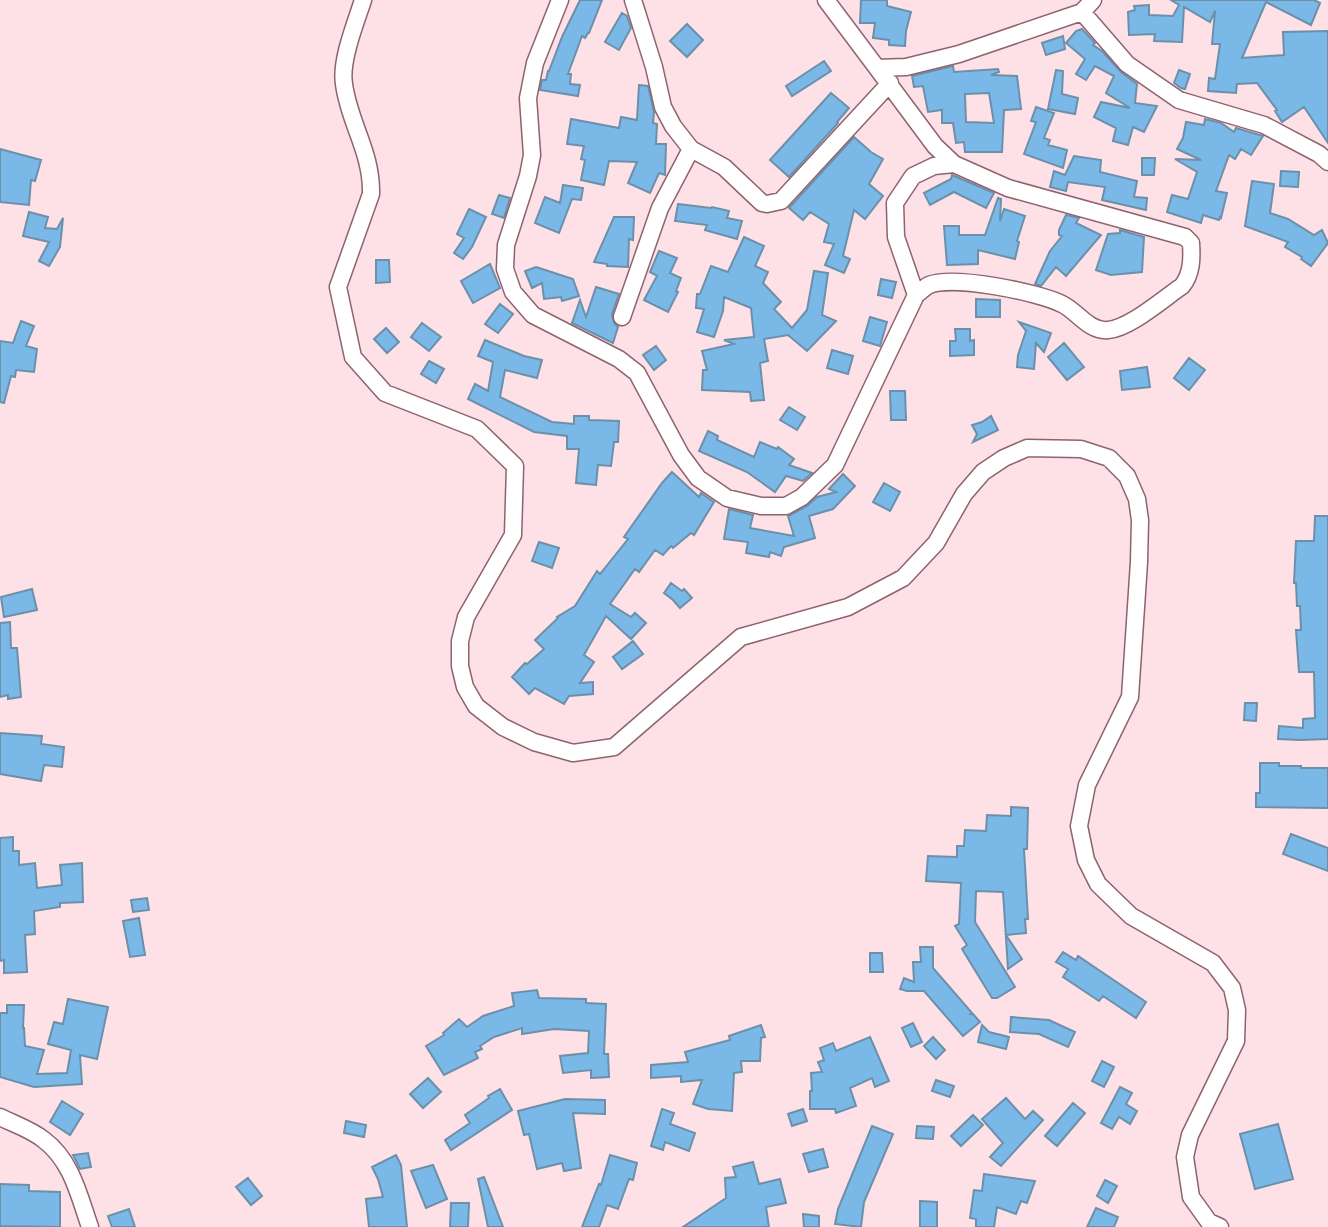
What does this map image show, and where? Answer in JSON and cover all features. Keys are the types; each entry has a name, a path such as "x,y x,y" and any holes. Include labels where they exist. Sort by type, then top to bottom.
{"street":[{"path":"363,0 348,44 343,81 368,161 371,194 338,287 353,357 385,393 477,429 515,466 513,535 466,617 460,641 460,666 465,687 476,706 503,727 534,742 573,753 614,747 741,637 848,607 903,578 936,544 964,494 983,472 1004,458 1027,448 1081,449 1109,458 1127,476 1137,499 1140,520 1130,697 1087,785 1079,826 1086,860 1098,884 1131,916 1213,963 1232,988 1237,1010 1236,1041 1190,1135 1185,1157 1191,1197 1209,1222 1220,1227"},
{"path":"560,0 535,64 528,99 532,155 506,245 505,270 513,292 533,316 619,359 637,373 681,455 698,478 727,498 761,506 786,506 802,497 835,465 916,295 929,285 948,281 983,284 1045,297 1064,304 1093,327 1105,330 1123,326 1182,286 1188,279 1191,268 1191,243 1185,237 1008,187 954,164 935,146 827,0"},
{"path":"633,0 654,67 663,107 673,126 691,149 724,167 762,203 780,201 890,83"},
{"path":"877,68 906,67 959,54 1087,6 1127,64 1179,100 1264,125 1319,154 1328,162"},
{"path":"622,317 660,208 691,149"},
{"path":"916,295 895,237 895,203 913,177 934,166 954,164"},
{"path":"0,1117 42,1138 58,1152 71,1174 90,1227"}],"building":[{"path":"580,0 602,0 589,33 585,38 582,36 568,74 571,74 570,84 580,85 578,96 540,90 542,80 546,80"},
{"path":"861,0 887,0 887,6 911,12 905,46 889,45 889,40 873,38 875,23 860,23"},
{"path":"1171,0 1314,0 1320,3 1311,25 1266,2 1242,58 1284,55 1283,32 1328,31 1328,143 1304,107 1282,122 1275,111 1277,110 1257,83 1237,84 1236,93 1208,91 1209,78 1215,79 1220,44 1212,44 1215,11 1210,22 1184,7 1182,42 1154,41 1155,34 1129,35 1128,12 1135,10 1134,6 1149,5 1149,15 1173,16 1179,5"},
{"path":"622,13 627,16 631,28 619,50 605,42"},
{"path":"687,24 703,40 687,57 670,41"},
{"path":"1082,29 1095,43 1093,45 1137,84 1135,103 1157,106 1144,132 1133,127 1128,145 1113,141 1116,128 1094,117 1101,102 1130,108 1106,93 1114,76 1095,66 1086,80 1076,74 1085,59 1066,43 1076,31"},
{"path":"1063,36 1065,49 1046,55 1042,43"},
{"path":"824,61 831,71 792,96 786,86"},
{"path":"953,66 954,72 998,69 999,72 991,75 1017,76 1021,109 1004,110 1002,152 965,152 964,142 956,143 953,123 942,123 942,110 928,112 923,86 914,87 912,76","holes":["989,93 994,123 966,122 965,94"]},
{"path":"1056,70 1063,71 1062,94 1078,98 1075,114 1048,109"},
{"path":"1179,70 1190,74 1185,89 1174,83"},
{"path":"639,85 648,86 654,112 653,123 657,124 656,144 666,144 665,175 659,173 650,193 628,183 637,162 609,161 604,185 581,180 585,160 581,159 584,146 567,144 571,119 619,128 621,117 637,120"},
{"path":"831,93 849,108 789,177 770,160"},
{"path":"1036,107 1054,113 1044,138 1050,140 1048,145 1067,150 1063,168 1024,154 1036,122 1031,121"},
{"path":"1205,119 1221,123 1234,132 1236,128 1263,136 1251,155 1241,149 1235,159 1229,155 1216,191 1227,193 1221,218 1219,220 1203,215 1201,223 1167,212 1172,195 1188,199 1197,172 1175,159 1201,160 1177,149 1183,138 1186,122 1204,125"},
{"path":"854,137 883,159 869,184 883,196 865,219 854,210 843,256 850,259 844,273 825,265 834,244 824,242 829,224 810,212 803,220 789,208"},
{"path":"0,149 41,160 35,181 31,180 29,205 0,202"},
{"path":"1074,156 1101,160 1100,172 1137,181 1134,197 1147,198 1146,210 1102,200 1105,187 1068,182 1066,191 1050,187 1054,171 1065,175"},
{"path":"1142,158 1155,158 1154,175 1142,175"},
{"path":"1281,171 1299,172 1298,187 1280,186"},
{"path":"952,175 994,193 986,208 954,192 930,205 924,193 951,179"},
{"path":"1252,181 1274,184 1270,213 1288,219 1314,235 1322,230 1328,243 1311,266 1285,247 1288,242 1245,226"},
{"path":"563,185 583,188 581,200 572,199 559,233 535,223 545,197 560,203"},
{"path":"499,195 510,198 504,218 492,214"},
{"path":"998,198 1001,199 1000,221 1004,209 1025,216 1017,241 1015,259 978,250 978,264 947,265 944,226 959,226 959,235 985,235"},
{"path":"678,204 729,211 727,218 742,221 737,239 705,230 707,225 675,221"},
{"path":"469,209 486,217 472,247 463,259 454,253 464,238 457,234"},
{"path":"29,212 48,217 45,228 57,229 63,218 60,247 49,266 39,261 49,242 23,236"},
{"path":"1066,215 1079,218 1076,223 1101,235 1066,276 1056,267 1041,286 1035,284 1050,251 1062,236 1059,235 1059,230"},
{"path":"614,217 634,217 633,240 629,239 628,267 594,262"},
{"path":"1120,230 1144,237 1142,272 1111,275 1096,270 1108,234 1120,233"},
{"path":"744,237 764,246 755,266 768,272 763,283 781,302 774,309 792,328 807,310 814,271 828,273 822,315 836,321 807,351 788,335 764,339 768,361 760,363 764,400 751,401 750,392 702,390 703,370 707,370 702,351 734,344 724,340 754,337 751,308 724,297 723,311 714,337 697,332 704,309 696,308 697,294 700,294 711,266 728,272"},
{"path":"659,251 677,258 670,273 681,278 676,291 678,292 668,312 644,300 657,276 650,272"},
{"path":"376,260 389,260 390,282 376,283"},
{"path":"490,264 500,288 473,303 461,281"},
{"path":"536,267 573,279 579,296 562,301 561,297 544,299 542,283 532,288 525,271"},
{"path":"881,279 896,282 892,298 878,295"},
{"path":"596,287 619,294 612,314 618,327 613,343 572,323 580,300 586,317"},
{"path":"976,299 1000,300 1000,317 976,317"},
{"path":"500,304 513,314 498,333 485,324"},
{"path":"870,317 887,322 880,346 863,341"},
{"path":"21,321 34,326 26,346 37,349 34,372 16,370 15,377 11,376 4,403 0,402 0,341 13,343"},
{"path":"1019,322 1051,333 1044,352 1036,343 1034,369 1017,367 1026,331"},
{"path":"422,323 441,337 429,351 411,337"},
{"path":"386,328 399,342 387,353 374,339"},
{"path":"955,329 970,329 970,341 974,340 974,355 950,356 950,341 956,341"},
{"path":"485,340 524,356 542,360 537,378 505,370 500,397 552,422 574,424 574,416 589,416 589,420 619,421 618,442 614,442 611,466 598,465 596,485 576,483 579,449 567,449 567,436 534,432 468,399 475,384 488,391 493,362 478,356"},
{"path":"1064,343 1084,367 1067,380 1048,357"},
{"path":"656,346 666,360 654,370 643,355"},
{"path":"832,350 853,356 848,374 827,368"},
{"path":"1189,358 1205,370 1189,390 1174,378"},
{"path":"429,361 444,369 436,383 421,374"},
{"path":"1147,367 1150,387 1122,390 1120,371"},
{"path":"890,391 905,391 906,420 891,420"},
{"path":"789,407 805,417 797,430 780,420"},
{"path":"991,416 998,430 973,442 977,434 972,425"},
{"path":"708,431 718,436 717,440 754,457 760,442 777,449 778,447 794,459 789,465 812,473 803,481 786,476 775,492 747,472 699,451"},
{"path":"672,472 699,497 701,493 714,502 694,535 691,533 673,548 671,546 663,555 655,550 639,572 635,569 610,604 631,617 635,613 646,623 631,639 606,616 584,655 594,662 580,683 593,682 593,694 569,696 564,704 535,688 529,694 512,677 544,649 535,640 557,617 575,606 597,571 600,574 628,539 624,537"},
{"path":"843,474 855,486 833,509 809,516 815,538 784,547 781,556 770,552 769,557 746,553 748,542 724,539 729,509 753,515 750,528 794,536 788,516 817,497 836,492 829,489"},
{"path":"884,483 900,492 890,511 873,502"},
{"path":"1315,516 1328,516 1328,739 1278,739 1279,726 1303,728 1303,719 1315,718 1314,672 1299,672 1296,630 1301,630 1300,606 1297,606 1294,583 1296,541 1314,541"},
{"path":"539,542 559,548 552,568 532,561"},
{"path":"671,583 682,591 684,589 692,598 680,608 664,593"},
{"path":"32,589 37,610 4,617 1,597"},
{"path":"10,622 11,648 17,648 21,697 8,699 8,695 0,697 0,623"},
{"path":"633,641 643,654 622,669 613,657"},
{"path":"1245,703 1257,703 1256,721 1244,720"},
{"path":"0,733 42,736 41,744 64,747 62,767 44,765 41,781 0,774"},
{"path":"1260,763 1328,768 1328,808 1256,807 1256,793 1260,793"},
{"path":"1011,807 1028,808 1027,849 1024,849 1028,919 1025,919 1026,933 1006,935 1022,959 1008,969 1003,892 976,891 975,922 1015,987 997,998 992,998 962,949 967,945 955,926 959,924 961,883 926,881 928,856 957,857 957,846 964,846 965,830 986,831 987,815 1011,816"},
{"path":"1291,834 1328,848 1328,871 1283,854"},
{"path":"13,837 13,851 19,851 19,865 35,863 37,888 62,885 60,865 82,863 83,902 60,903 60,907 34,911 35,934 25,935 27,972 4,973 4,960 0,961 0,838"},
{"path":"147,898 149,910 133,912 131,900"},
{"path":"139,918 145,955 130,957 123,921"},
{"path":"920,947 933,947 933,968 980,1022 963,1036 924,991 900,989 904,978 914,982 913,962 921,962"},
{"path":"1063,952 1076,960 1078,956 1146,1002 1136,1018 1103,996 1099,1001 1063,977 1068,969 1056,962"},
{"path":"870,953 882,953 883,972 870,972"},
{"path":"537,990 539,998 586,999 586,1003 606,1004 604,1054 608,1054 609,1077 591,1078 591,1070 563,1073 560,1056 588,1053 589,1031 554,1029 522,1034 522,1028 494,1037 475,1052 478,1058 444,1075 426,1046 444,1035 459,1019 467,1027 483,1016 514,1006 512,993"},
{"path":"68,999 108,1007 97,1059 80,1055 82,1084 34,1087 0,1077 0,1013 7,1013 7,1005 24,1005 25,1046 44,1050 37,1074 67,1073 71,1050 48,1044 54,1022 63,1024"},
{"path":"1011,1017 1049,1020 1075,1032 1068,1047 1039,1034 1010,1032"},
{"path":"913,1023 922,1042 911,1047 902,1028"},
{"path":"761,1025 765,1037 761,1038 760,1061 741,1061 742,1072 734,1073 732,1111 708,1109 693,1104 702,1080 681,1082 681,1076 651,1078 651,1065 688,1062 685,1052 730,1040 729,1036"},
{"path":"982,1025 989,1032 1009,1037 1006,1049 978,1042"},
{"path":"870,1037 889,1081 875,1087 872,1078 850,1088 856,1106 836,1113 835,1109 810,1109 811,1073 822,1072 818,1062 824,1060 820,1048 833,1043 836,1051"},
{"path":"933,1037 945,1050 936,1059 924,1046"},
{"path":"1102,1061 1114,1067 1104,1087 1092,1081"},
{"path":"428,1078 441,1092 423,1108 410,1094"},
{"path":"936,1080 954,1086 950,1097 932,1091"},
{"path":"1120,1087 1132,1093 1126,1104 1137,1111 1130,1124 1119,1117 1112,1129 1101,1123"},
{"path":"500,1089 512,1110 451,1150 445,1140 470,1123 465,1115"},
{"path":"1006,1098 1025,1119 1033,1111 1043,1120 1001,1166 990,1157 1003,1143 982,1119"},
{"path":"565,1099 605,1100 605,1114 573,1113 581,1168 564,1171 562,1163 537,1169 529,1134 524,1135 518,1111"},
{"path":"62,1101 83,1114 70,1135 50,1122"},
{"path":"1073,1103 1085,1113 1057,1146 1045,1136"},
{"path":"662,1109 674,1113 670,1124 695,1133 689,1151 665,1142 663,1150 651,1146"},
{"path":"803,1109 807,1121 792,1126 788,1114"},
{"path":"973,1115 983,1125 961,1146 951,1136"},
{"path":"346,1121 366,1125 364,1137 344,1133"},
{"path":"1278,1124 1293,1179 1255,1189 1240,1134"},
{"path":"872,1126 893,1134 864,1202 861,1227 835,1224 838,1209"},
{"path":"917,1126 934,1127 933,1139 916,1138"},
{"path":"823,1149 828,1167 809,1172 803,1154"},
{"path":"88,1153 91,1167 80,1169 73,1155"},
{"path":"396,1155 401,1165 407,1227 369,1227 366,1199 383,1197 372,1167"},
{"path":"610,1155 637,1163 633,1180 629,1179 618,1209 607,1205 599,1227 582,1227 599,1184 601,1185"},
{"path":"753,1162 759,1184 780,1179 786,1203 766,1207 769,1227 683,1227 726,1198 725,1178 736,1177 733,1167"},
{"path":"433,1165 447,1199 426,1208 411,1171"},
{"path":"984,1174 1035,1181 1027,1203 1021,1201 1016,1214 997,1207 994,1227 976,1227 976,1219 970,1218 974,1190 982,1191"},
{"path":"484,1177 503,1227 488,1227 478,1179"},
{"path":"248,1178 262,1196 251,1205 236,1187"},
{"path":"1105,1180 1117,1186 1108,1203 1097,1196"},
{"path":"0,1184 29,1185 29,1191 60,1192 60,1227 0,1226"},
{"path":"920,1201 937,1202 937,1227 920,1227"},
{"path":"451,1203 469,1203 468,1227 450,1227"},
{"path":"1096,1208 1118,1217 1114,1227 1087,1227"},
{"path":"129,1209 135,1227 112,1227 108,1216"},
{"path":"803,1214 819,1216 819,1227 804,1227"}]}
